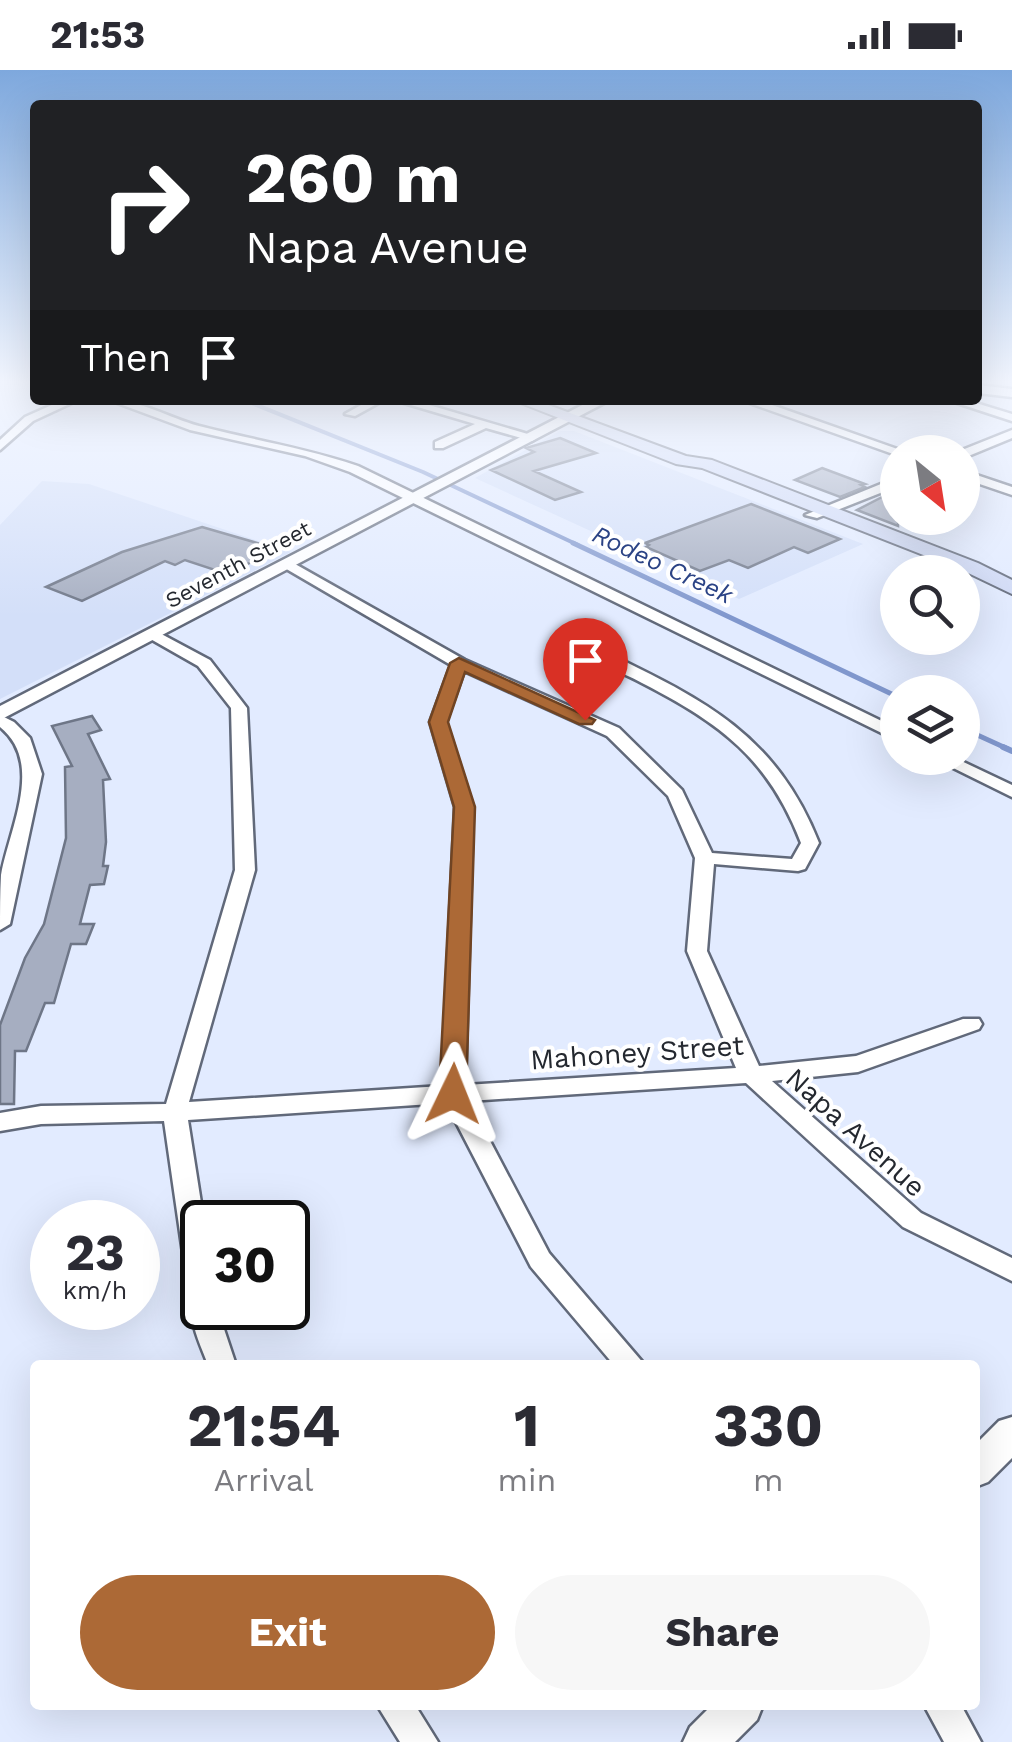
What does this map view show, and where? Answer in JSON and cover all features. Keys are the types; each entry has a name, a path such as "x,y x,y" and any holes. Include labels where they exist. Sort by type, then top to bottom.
{"main road":[{"path":"683,461 690,469 937,555"},
{"path":"980,578 1012,588"}],"street":[{"path":"334,461 880,727"},
{"name":"Seventh Street","path":"0,717 485,461"},
{"path":"980,480 1012,491"},
{"path":"818,513 880,487"},
{"name":"Napa Avenue","path":"288,564 459,663 613,732 676,794 704,858 697,951 751,1075 912,1220 1012,1270"},
{"path":"152,634 204,663 239,708 245,870 176,1112 189,1200"},
{"path":"582,646 692,702 736,733 769,762 801,809 810,843 798,865 704,858"},
{"path":"459,663 438,722 464,807 453,1094 540,1260 626,1360"},
{"path":"0,717 16,730 30,750 33,774 0,924"},
{"path":"977,775 1012,792"},
{"name":"Mahoney Street","path":"0,1122 42,1115 176,1112 751,1075 858,1064 971,1024"},
{"path":"208,1330 220,1360"},
{"path":"980,1465 1012,1433"},
{"path":"398,1710 421,1742"},
{"path":"705,1742 737,1710"},
{"path":"944,1710 964,1742"}],"shaded area":[{"path":"506,461 651,461 863,544 739,599 475,478"},
{"path":"42,481 89,484 291,552 0,699 0,525"}],"building":[{"path":"512,461 568,461 534,471 581,492 555,500 491,470"},
{"path":"822,468 865,487 840,497 795,480"},
{"path":"880,498 880,519 857,510"},
{"path":"751,504 840,539 808,553 794,547 748,568 729,560 700,571 646,547 649,545 645,543"},
{"path":"202,527 278,549 227,574 185,560 175,565 165,561 82,601 46,587 122,552"},
{"path":"92,716 101,730 88,734 110,779 103,780 103,866 108,866 104,884 90,885 80,924 94,924 86,944 71,944 54,1003 45,1003 26,1051 15,1051 14,1104 0,1104 0,1025 25,958 44,924 66,838 65,767 72,766 52,726"}],"waterway":[{"name":"Rodeo Creek","path":"396,461 578,545"},
{"name":"Rodeo Creek","path":"573,543 880,688"},
{"name":"Rodeo Creek","path":"980,736 1008,749"},
{"name":"Rodeo Creek","path":"1003,747 1012,751"}],"route":[{"path":"453,1094 464,807 438,722 459,663 585,720"}]}
